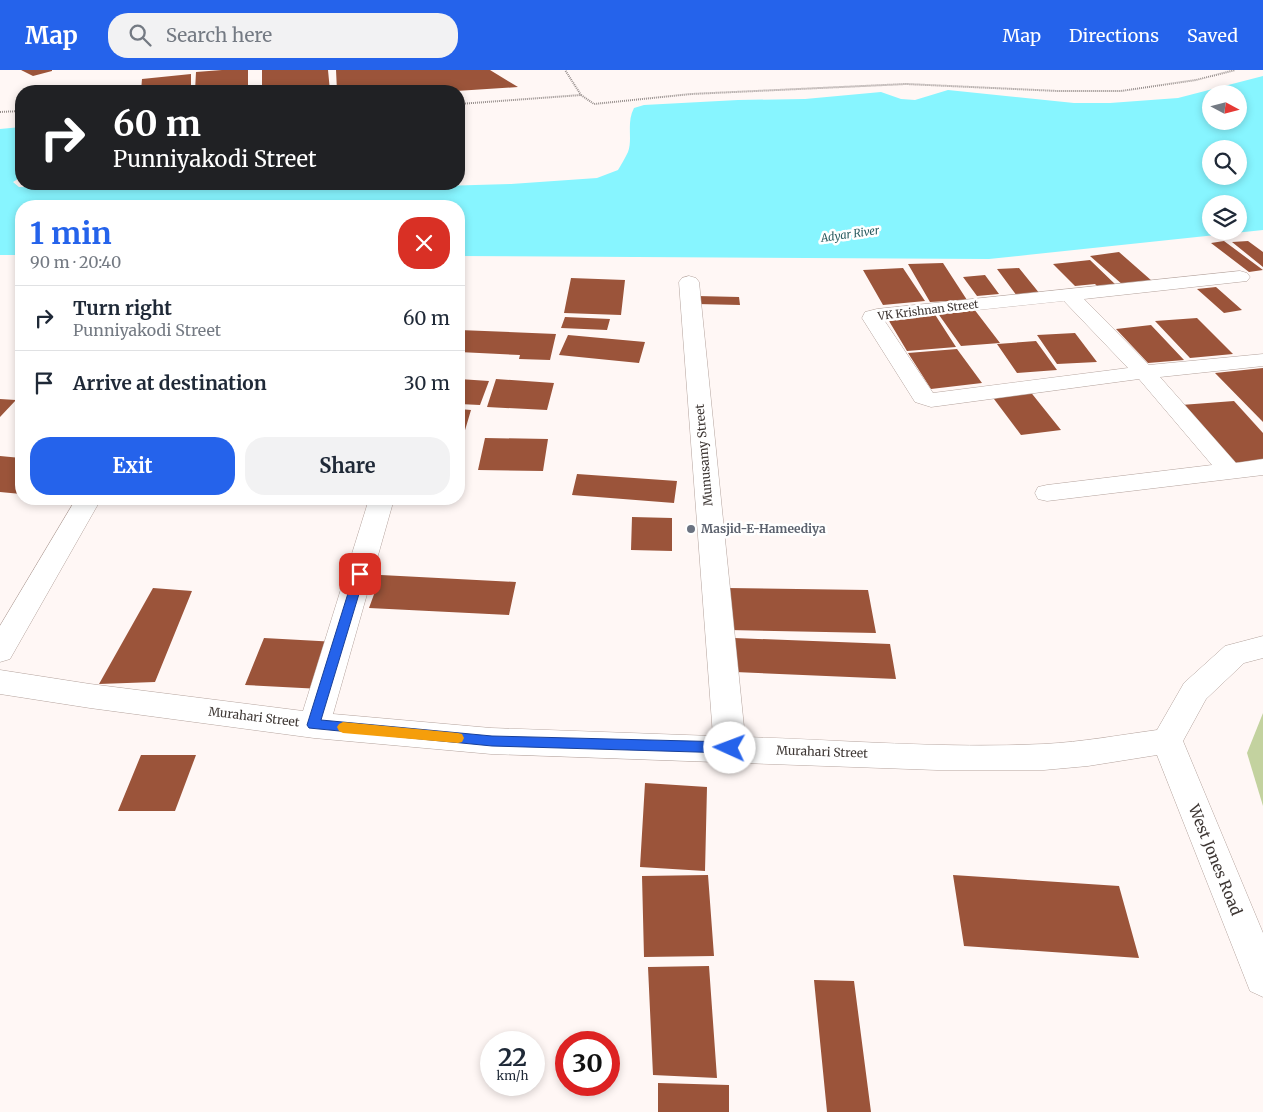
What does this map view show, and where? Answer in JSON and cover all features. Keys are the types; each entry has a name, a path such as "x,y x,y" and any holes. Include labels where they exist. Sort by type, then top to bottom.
{"street":[{"name":"VK Krishnan Street","path":"1240,277 877,315 872,316 872,318 926,399 936,400 1144,372 1263,360"},
{"name":"Munusamy Street","path":"689,282 730,748"},
{"path":"1069,295 1144,372 1230,471"},
{"path":"1046,493 1263,467"},
{"path":"0,651 85,505"},
{"path":"314,725 380,505"},
{"path":"1167,741 1195,691 1235,654 1263,647"},
{"name":"Murahari Street","path":"0,682 90,696 314,725 492,741 730,748 937,757 1044,757 1088,753 1167,741"},
{"name":"West Jones Road","path":"1167,741 1263,978"}],"path":[{"path":"565,70 581,95 594,104 683,95 906,84 1058,91 1121,91 1187,81 1235,70"},
{"path":"465,104 581,95"},
{"path":"0,112 15,111"}],"green space":[{"path":"1263,713 1263,806 1247,753"}],"water":[{"name":"Adyar River","path":"1263,76 1263,230 1247,232 1247,195 1202,195 1202,236 989,259 465,256 465,200 15,200 15,255 0,255 0,129 15,128 15,181 13,182 15,184 15,190 465,190 465,185 597,178 618,170 628,152 630,119 634,108 644,105 805,99 881,92 901,99 915,100 948,90 1074,103 1110,103 1178,98 1202,92 1202,130 1248,130 1248,85 1228,85"}],"building":[{"path":"21,70 52,70 52,71 33,76"},
{"path":"248,70 248,85 195,85 196,72"},
{"path":"262,70 328,70 329,85 262,85"},
{"path":"336,70 490,70 518,87 465,90 465,85 337,85"},
{"path":"191,74 191,85 142,85 142,79"},
{"path":"1224,241 1263,270 1249,272 1211,243"},
{"path":"1248,241 1263,252 1263,267 1232,242"},
{"path":"1119,252 1152,281 1123,285 1090,256"},
{"path":"1090,260 1117,286 1099,288 1095,284 1075,286 1053,264"},
{"path":"943,263 967,300 930,302 908,264"},
{"path":"903,268 925,301 883,305 863,270"},
{"path":"1019,268 1040,294 1017,296 997,269"},
{"path":"985,275 999,294 977,296 963,277"},
{"path":"571,278 625,280 621,315 564,313"},
{"path":"1216,287 1242,310 1224,313 1197,289"},
{"path":"697,296 739,297 740,305 697,304"},
{"path":"974,309 1000,343 961,346 937,312"},
{"path":"934,313 956,347 907,351 886,316"},
{"path":"565,317 610,319 607,330 561,328"},
{"path":"1197,318 1233,354 1190,358 1155,321"},
{"path":"1151,325 1184,360 1148,363 1116,329"},
{"path":"465,330 556,334 550,360 519,359 520,355 465,352"},
{"path":"1075,333 1097,362 1057,364 1037,335"},
{"path":"568,335 645,342 639,363 559,355"},
{"path":"1036,341 1057,370 1017,373 997,344"},
{"path":"957,349 982,383 931,389 908,353"},
{"path":"1263,368 1263,422 1215,373"},
{"path":"465,379 489,381 480,405 465,404"},
{"path":"496,379 554,383 547,410 487,407"},
{"path":"1029,390 1061,430 1021,435 991,395"},
{"path":"0,399 15,400 15,401 0,417"},
{"path":"1234,401 1263,433 1263,461 1230,463 1181,405"},
{"path":"465,410 471,410 465,430"},
{"path":"485,438 548,439 543,471 478,470"},
{"path":"0,456 15,457 15,493 0,492"},
{"path":"577,474 677,481 674,503 572,495"},
{"path":"632,517 672,518 672,551 631,550"},
{"path":"381,575 516,582 509,615 369,608"},
{"path":"153,588 192,591 155,682 99,684"},
{"path":"727,588 868,590 876,633 729,630"},
{"path":"264,638 337,642 321,689 245,685"},
{"path":"734,638 890,644 896,679 735,672"},
{"path":"141,755 196,755 175,811 118,811"},
{"path":"645,783 707,787 705,871 640,867"},
{"path":"708,875 714,956 644,957 642,876"},
{"path":"953,875 1119,886 1139,958 964,946"},
{"path":"709,966 717,1078 653,1075 648,967"},
{"path":"814,980 854,981 871,1112 827,1112"},
{"path":"658,1083 729,1085 729,1112 658,1112"}],"slow traffic":[{"path":"343,727 458,738"}],"place":[{"name":"Masjid-E-Hameediya","path":"691,529"}],"route":[{"path":"360,574 314,725 492,741 730,748"}]}
